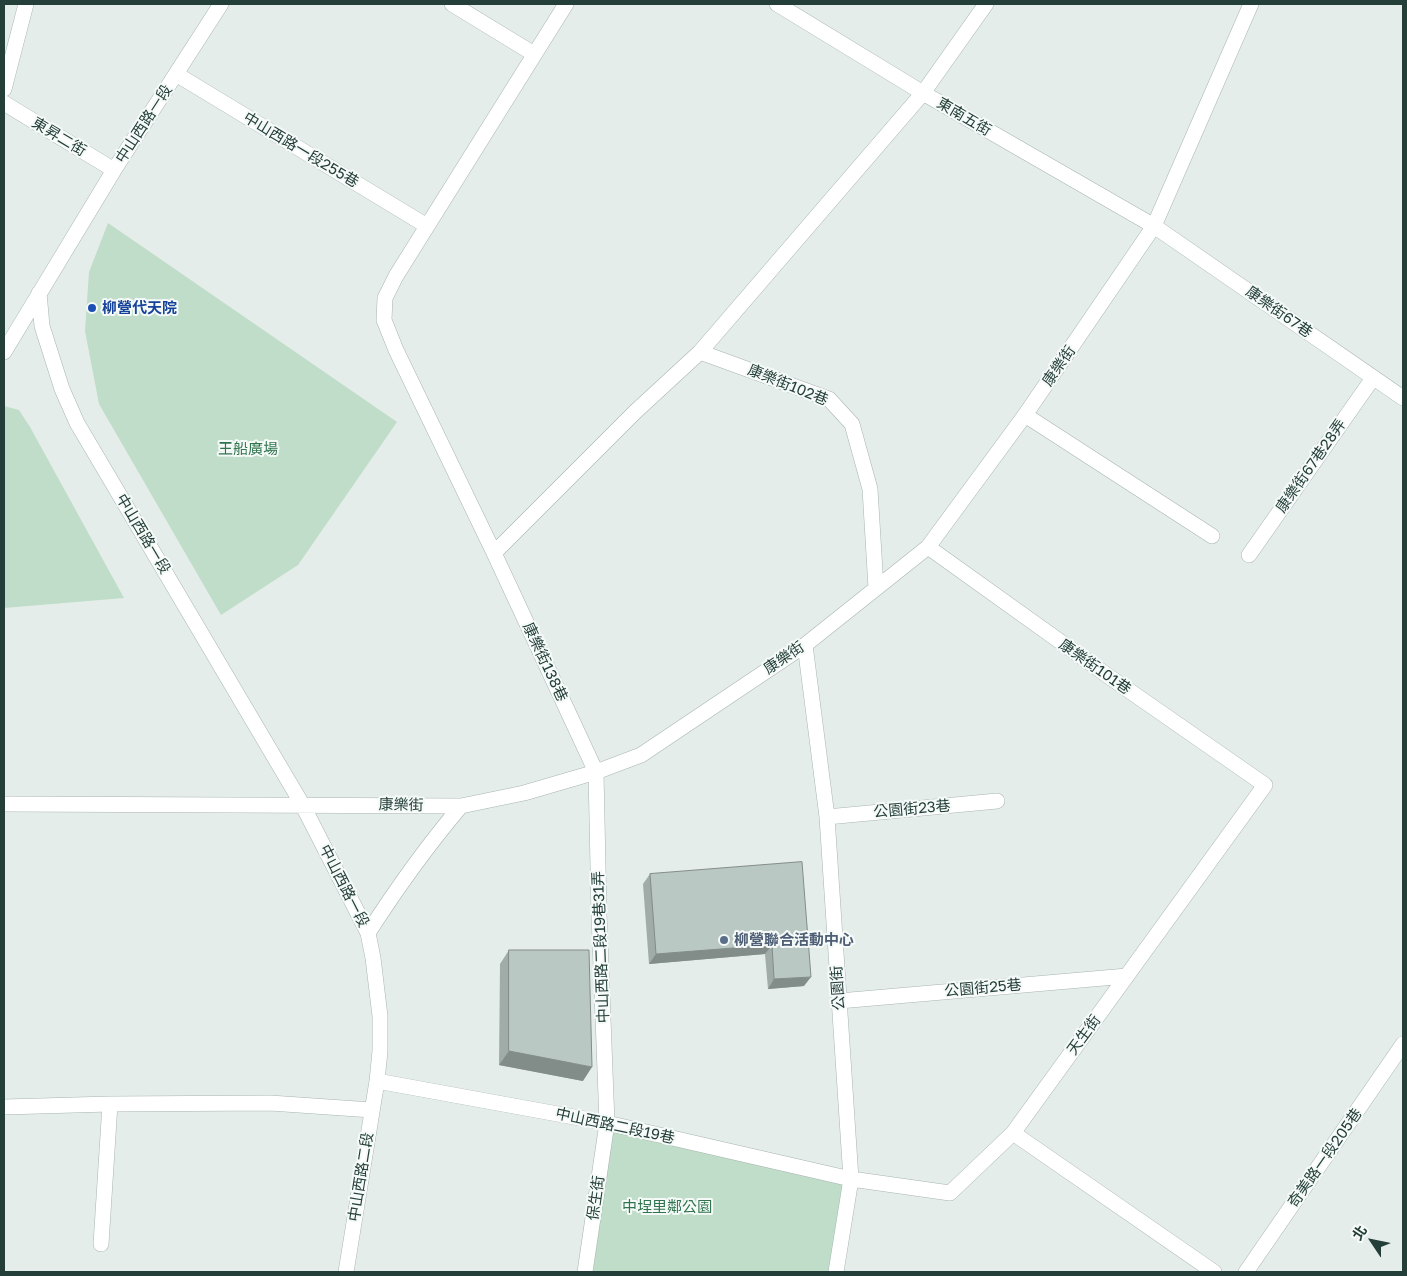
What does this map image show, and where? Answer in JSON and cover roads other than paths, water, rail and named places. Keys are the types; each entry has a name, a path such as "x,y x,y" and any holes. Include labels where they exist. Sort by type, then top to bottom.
{"street":[{"path":"4,89 26,4"},
{"name":"中山西路一段","path":"221,4 114,170 39,293 42,326 62,389 77,423 302,804 368,933 375,968 380,1016 380,1051 377,1081"},
{"path":"452,4 534,54"},
{"name":"康樂街138巷","path":"566,4 396,276 385,298 384,320 396,350 494,553 596,772"},
{"name":"東南五街","path":"777,4 923,93 1154,226"},
{"path":"494,553 636,412 700,352 923,93 986,4"},
{"name":"康樂街","path":"4,804 461,806 524,793 596,772 641,755 805,645 928,547 1025,415 1154,226 1251,4"},
{"name":"中山西路一段255巷","path":"176,74 427,226"},
{"name":"東昇二街","path":"4,103 114,170"},
{"name":"康樂街67巷","path":"1154,226 1403,398"},
{"path":"4,352 39,293"},
{"name":"康樂街102巷","path":"700,352 830,399 852,424 870,489 876,588"},
{"name":"康樂街67巷28弄","path":"1249,554 1373,378"},
{"path":"1025,415 1212,536"},
{"name":"康樂街101巷","path":"928,547 1264,785"},
{"name":"公園街","path":"805,645 827,817 851,1179 836,1272"},
{"name":"中山西路二段19巷31弄","path":"596,772 607,1123"},
{"name":"天生街","path":"851,1179 950,1193 1013,1133 1264,785"},
{"name":"公園街23巷","path":"827,817 997,801"},
{"path":"368,933 424,851 461,806"},
{"name":"公園街25巷","path":"839,1001 1127,976"},
{"name":"奇美路一段205巷","path":"1246,1272 1403,1044"},
{"name":"中山西路二段19巷","path":"377,1081 607,1123 851,1179"},
{"name":"中山西路二段","path":"346,1272 377,1081"},
{"path":"4,1107 270,1103 372,1110"},
{"path":"102,1244 110,1104"},
{"name":"保生街","path":"585,1272 607,1123"},
{"path":"1013,1133 1214,1272"}],"place":[{"name":"柳營代天院","path":"92,308"},
{"name":"柳營聯合活動中心","path":"724,940"}],"park label":[{"name":"王船廣場","path":"248,449"},
{"name":"中埕里鄰公園","path":"667,1207"}]}
